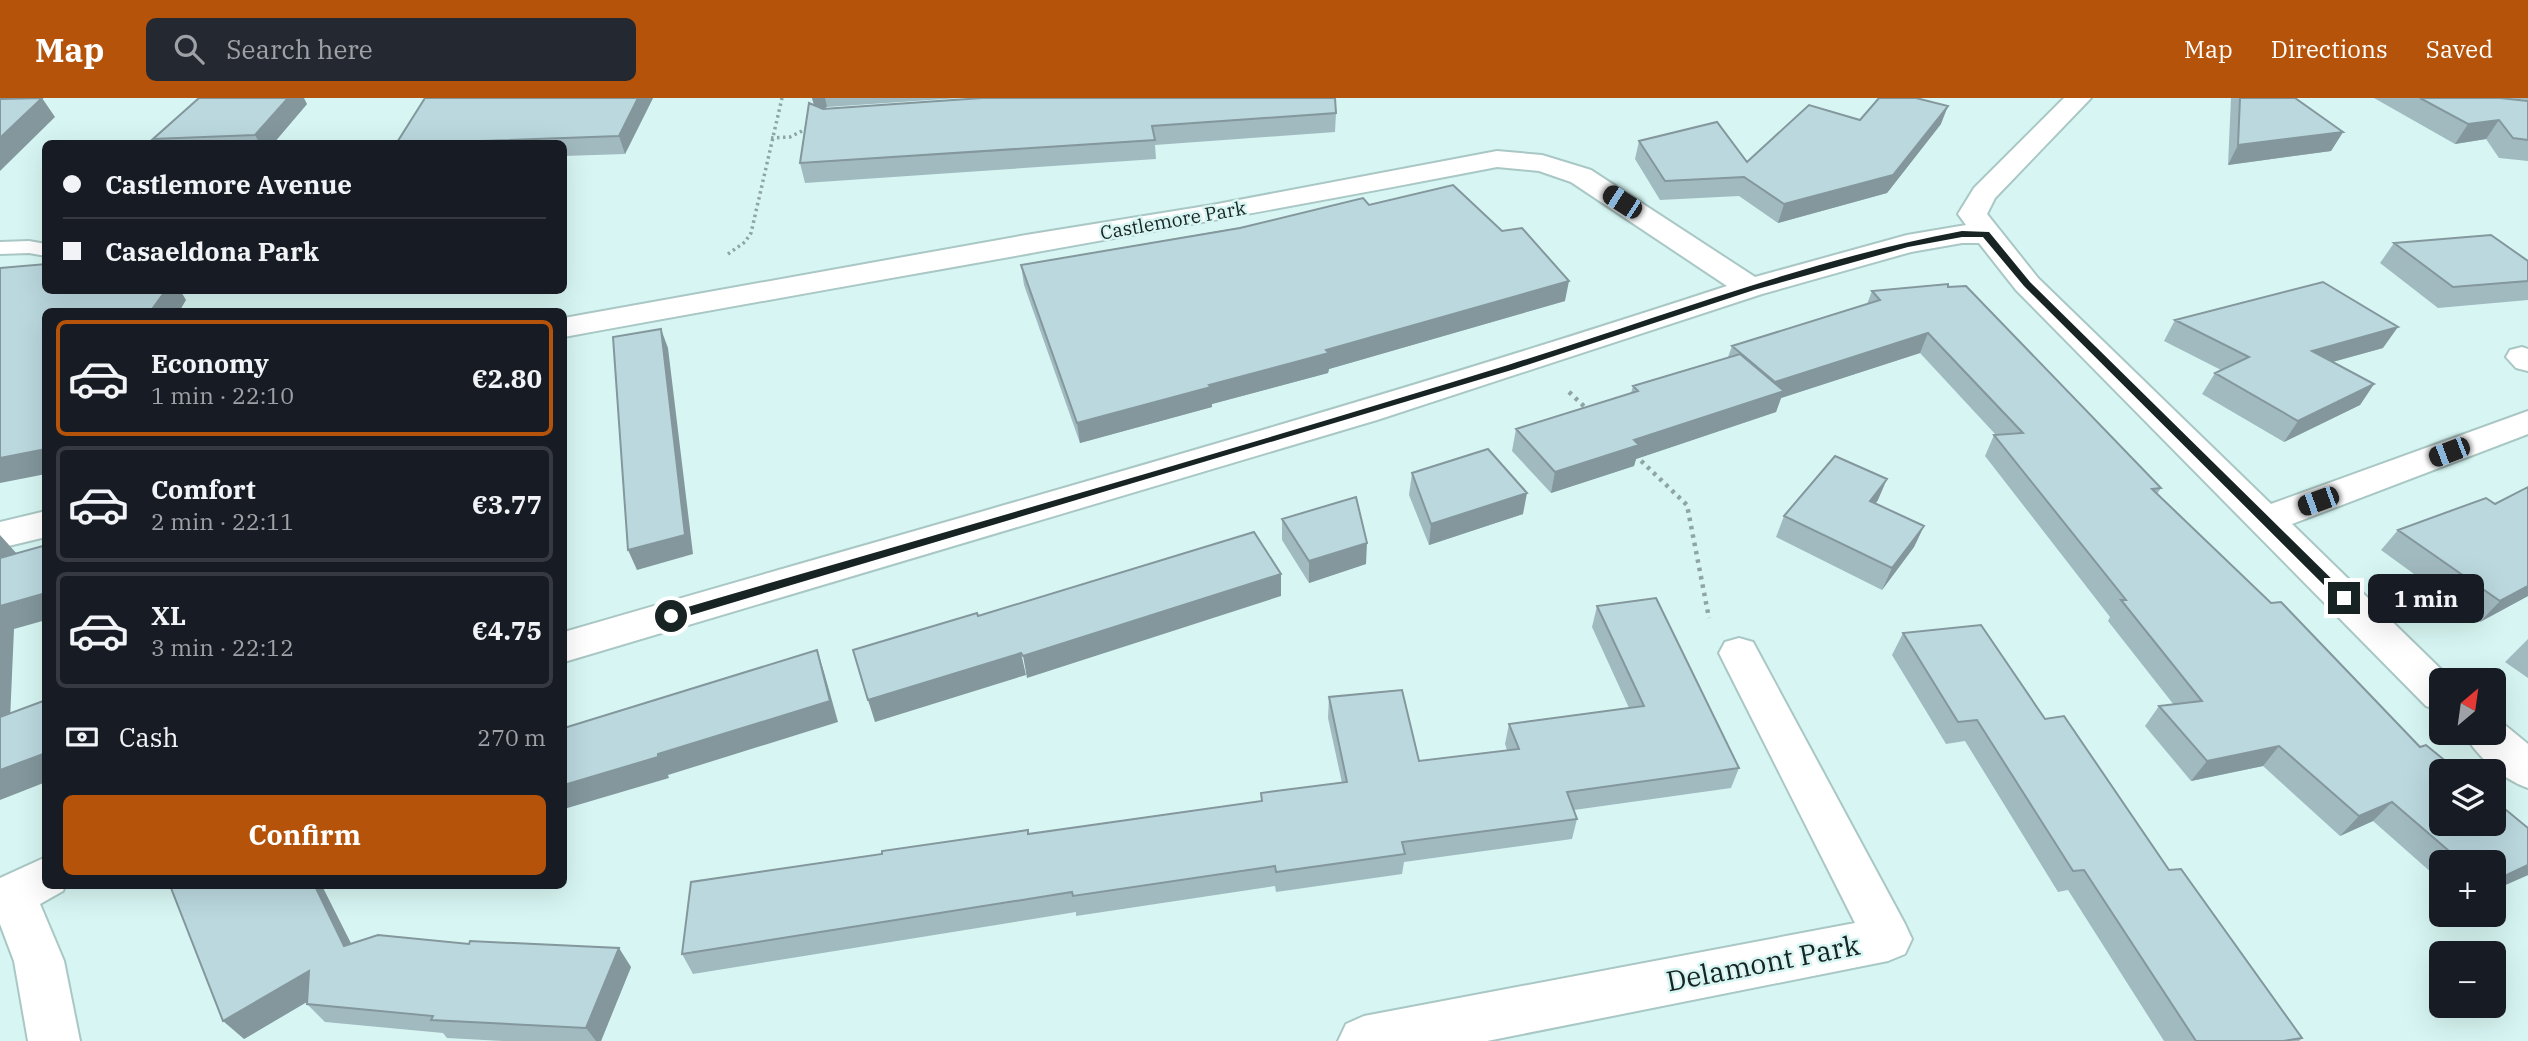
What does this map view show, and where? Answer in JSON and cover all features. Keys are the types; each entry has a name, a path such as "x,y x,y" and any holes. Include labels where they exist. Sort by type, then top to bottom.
{"street":[{"path":"2078,98 1984,194 1972,214 2027,284 2429,683"},
{"name":"Castlemore Park","path":"567,326 998,249 1212,214 1497,159 1542,163 1581,176 1751,288"},
{"path":"567,646 1536,359 1751,288 1907,244 1962,234 1986,234"},
{"path":"2266,520 2528,422"},
{"path":"0,535 42,525"},
{"name":"Delamont Park","path":"1364,1041 1888,939 1739,653"},
{"path":"2500,746 2528,770"},
{"path":"19,891 38,961 54,1041"}],"lane":[{"path":"0,248 42,249"}],"path":[{"path":"726,254 745,242 751,233 782,98"},
{"path":"771,138 790,137 815,124"},
{"path":"1536,359 1594,416"},
{"path":"1631,452 1687,505 1709,620 1739,653"}],"building":[{"path":"42,98 0,138 0,99"},
{"path":"199,98 288,98 255,135 153,139"},
{"path":"425,98 638,98 619,136 399,140"},
{"path":"982,98 1335,98 1336,113 1152,126 1155,140 800,163 809,103 823,109"},
{"path":"1879,98 1916,98 1948,106 1893,175 1784,204 1744,177 1665,181 1639,141 1717,122 1747,162 1809,105 1860,120"},
{"path":"2240,98 2295,98 2343,132 2238,145"},
{"path":"2420,98 2500,98 2528,101 2528,140 2513,138 2499,120 2468,124"},
{"path":"1453,185 1502,231 1522,228 1569,281 1326,350 1329,353 1077,423 1021,265 1240,228 1363,198 1369,205"},
{"path":"2491,235 2528,261 2528,281 2453,287 2394,243"},
{"path":"42,264 42,294 163,294 153,308 42,308 42,450 0,458 0,268"},
{"path":"2323,282 2398,327 2312,351 2374,384 2298,421 2215,373 2249,357 2175,320"},
{"path":"1948,284 1948,287 1966,286 2161,488 2152,489 2271,603 2281,602 2420,747 2426,745 2443,759 2429,759 2429,834 2392,802 2359,816 2279,746 2207,761 2159,706 2202,701 2121,600 2126,600 1994,435 2023,433 1928,333 1775,382 1732,346 1880,300 1872,291"},
{"path":"661,329 685,535 628,550 613,337"},
{"path":"1740,354 1784,391 1634,440 1639,445 1555,472 1516,429 1638,391 1633,386"},
{"path":"1488,449 1527,493 1431,524 1412,473"},
{"path":"1835,456 1887,479 1870,501 1924,526 1892,568 1784,516"},
{"path":"2528,487 2528,586 2500,601 2398,530 2486,498 2495,504"},
{"path":"1356,497 1367,543 1309,561 1282,519"},
{"path":"1254,532 1281,574 1023,656 1021,653 868,700 853,650 977,613 978,616"},
{"path":"42,546 42,594 0,606 0,558"},
{"path":"1656,598 1739,768 1567,792 1577,819 1402,842 1405,854 1276,872 1275,866 1073,896 1072,892 682,954 691,882 1028,830 1028,834 1262,801 1261,793 1347,782 1329,697 1402,690 1419,761 1519,749 1509,724 1644,706 1597,606"},
{"path":"1981,625 2045,719 2064,716 2169,870 2181,869 2302,1038 2283,1041 2196,1041 2084,870 2073,871 1977,720 1958,722 1903,633"},
{"path":"817,650 830,701 567,784 567,727"},
{"path":"42,701 42,754 0,770 0,717"},
{"path":"2506,810 2528,828 2528,865 2506,875 2506,850 2448,850 2432,836 2506,836"},
{"path":"171,889 316,889 344,946 378,935 469,944 470,941 619,948 586,1028 431,1020 433,1016 307,1004 309,971 223,1021"}],"route":[{"path":"671,616 1365,412 1560,352 1751,288 1907,244 1962,234 1986,234 2027,284 2344,598"}]}
